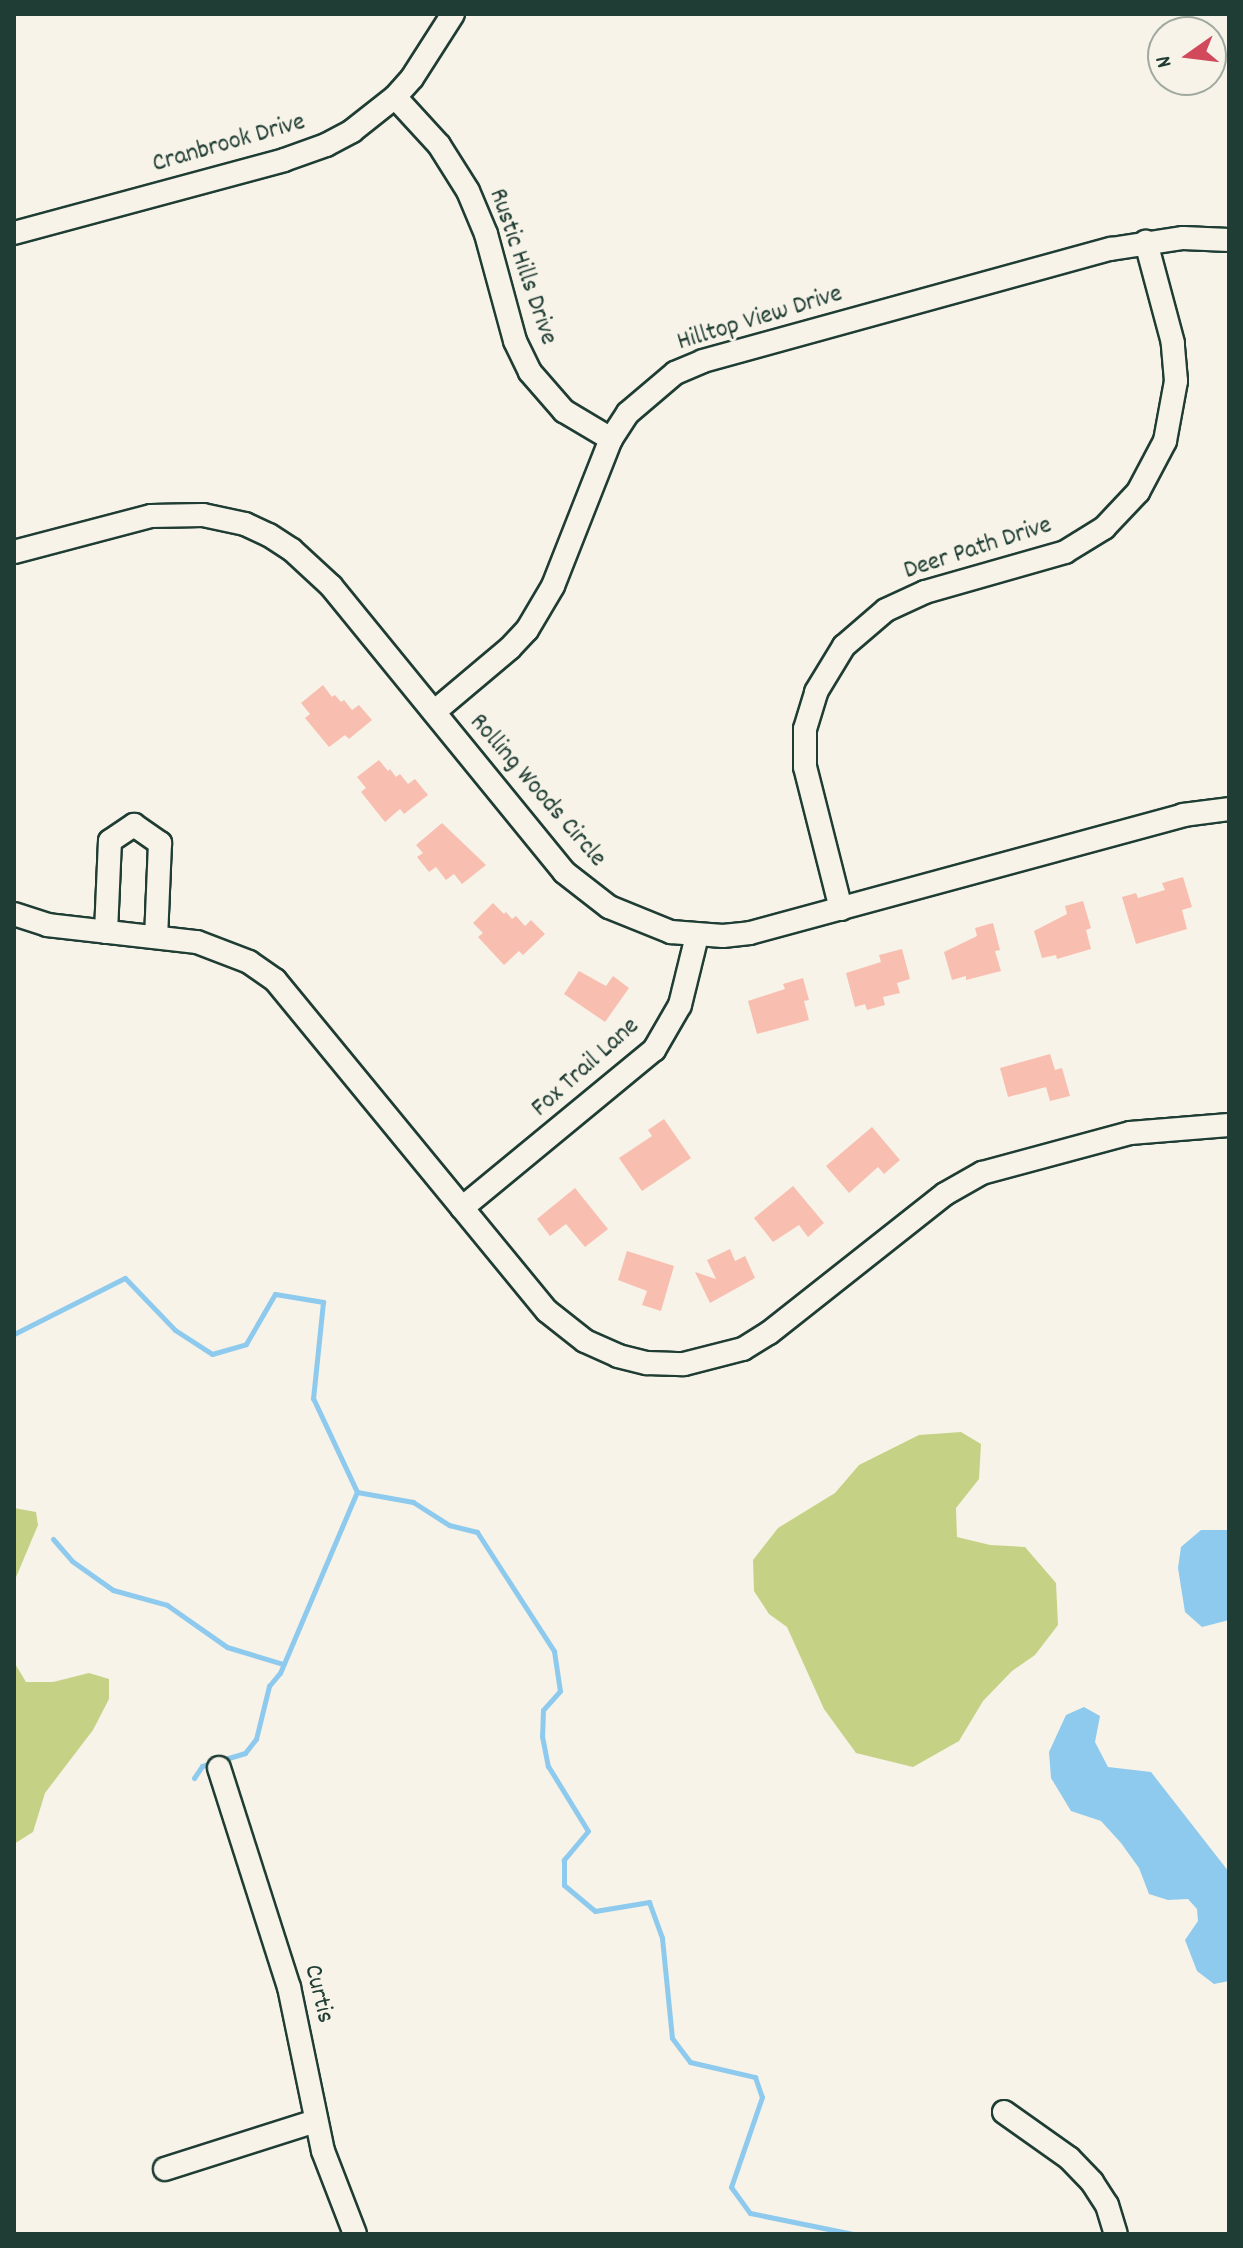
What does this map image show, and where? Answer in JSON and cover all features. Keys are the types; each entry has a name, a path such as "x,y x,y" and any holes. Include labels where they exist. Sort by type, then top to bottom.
{"street":[{"name":"Cranbrook Drive","path":"14,233 305,154 352,131 395,97 412,78 453,14"},
{"name":"Rustic Hills Drive","path":"395,97 439,145 468,191 486,234 515,341 530,372 564,411 611,439"},
{"name":"Hilltop View Drive","path":"434,712 510,648 538,614 611,439 628,413 650,391 675,373 703,361 1146,242 1193,238 1229,240"},
{"name":"Deer Path Drive","path":"841,909 805,767 805,729 816,692 844,646 886,610 925,592 1065,552 1104,528 1138,492 1165,441 1176,381 1173,343 1146,242"},
{"name":"Rolling Woods Circle","path":"14,552 151,516 203,515 245,524 281,542 312,566 550,857 580,887 639,922 697,936 750,933 1183,815 1229,809"},
{"path":"106,932 110,841 134,825 160,843 156,937"},
{"path":"14,914 47,925 156,937 221,949 275,980 565,1328 618,1356 647,1363 684,1364 728,1354 769,1333 945,1194 982,1173 1130,1133 1229,1125"},
{"name":"Fox Trail Lane","path":"462,1208 654,1050 680,1005 697,936"},
{"name":"Curtis","path":"219,1768 289,1987 315,2121 355,2234"},
{"path":"1004,2112 1069,2158 1092,2182 1107,2205 1116,2234"},
{"path":"165,2169 315,2121"}],"green space":[{"path":"961,1432 981,1444 979,1479 956,1508 957,1537 990,1545 1025,1547 1056,1583 1058,1625 1035,1655 1012,1671 983,1701 959,1741 913,1767 856,1753 824,1709 787,1627 769,1614 754,1591 753,1560 778,1528 835,1493 859,1465 919,1435"},
{"path":"14,1508 36,1512 38,1525 14,1582"},
{"path":"14,1662 26,1682 53,1682 89,1673 109,1679 109,1699 93,1730 45,1793 33,1832 14,1844"}],"water":[{"path":"1201,1530 1229,1530 1229,1620 1202,1627 1185,1612 1178,1568 1181,1547"},
{"path":"1084,1707 1100,1716 1095,1742 1108,1767 1151,1772 1229,1872 1229,1981 1214,1984 1197,1971 1185,1940 1198,1921 1197,1909 1188,1899 1168,1900 1149,1894 1139,1868 1121,1843 1101,1821 1071,1811 1051,1778 1049,1752 1066,1715"}],"building":[{"path":"323,685 332,697 335,695 341,702 344,700 352,710 359,705 372,720 349,739 345,735 329,747 305,718 310,714 301,703"},
{"path":"379,760 388,771 390,769 396,777 400,774 408,784 415,779 428,795 404,814 400,809 385,822 361,792 366,788 357,777"},
{"path":"442,823 486,865 462,884 454,874 446,880 436,867 429,872 417,857 423,853 416,845"},
{"path":"1183,877 1192,907 1182,910 1187,929 1136,944 1122,897 1136,893 1138,898 1165,890 1162,883"},
{"path":"1083,901 1091,928 1086,930 1091,949 1057,959 1056,955 1042,958 1034,931 1067,914 1065,906"},
{"path":"493,903 512,919 516,916 525,926 531,920 545,934 523,955 519,951 504,965 478,937 483,933 473,923"},
{"path":"993,923 1000,950 995,951 1001,971 966,980 966,976 952,980 944,952 977,936 975,928"},
{"path":"902,949 910,979 897,983 900,993 883,997 885,1005 867,1010 865,1004 855,1007 846,973 881,962 879,955"},
{"path":"579,971 606,986 613,976 629,988 605,1022 564,994"},
{"path":"803,978 809,1000 804,1001 809,1020 757,1034 748,1001 785,989 783,984"},
{"path":"1050,1054 1055,1070 1062,1068 1070,1096 1050,1101 1046,1087 1008,1097 1000,1068"},
{"path":"664,1119 691,1158 642,1191 619,1158 652,1136 648,1130"},
{"path":"872,1127 900,1160 884,1174 878,1167 849,1193 826,1166"},
{"path":"793,1186 824,1223 808,1237 799,1225 773,1242 754,1218"},
{"path":"575,1188 608,1229 585,1247 566,1224 550,1236 537,1219"},
{"path":"730,1249 735,1261 745,1256 755,1278 710,1303 695,1272 716,1279 707,1260"},
{"path":"627,1251 674,1266 661,1311 642,1305 647,1291 618,1280"}],"waterway":[{"path":"14,1334 125,1278 175,1330 212,1354 246,1344 275,1294 323,1302 313,1398 357,1492"},
{"path":"357,1492 413,1502 449,1525 477,1532 554,1651 560,1691 543,1710 542,1736 548,1766 588,1831 564,1860 564,1885 595,1911 649,1902 662,1938 672,2038 690,2062 755,2077 762,2097 731,2187 750,2213 853,2234"},
{"path":"194,1778 202,1766 245,1753 256,1739 269,1686 280,1673 357,1492"},
{"path":"53,1539 72,1561 113,1590 167,1605 227,1647 283,1664"}]}
